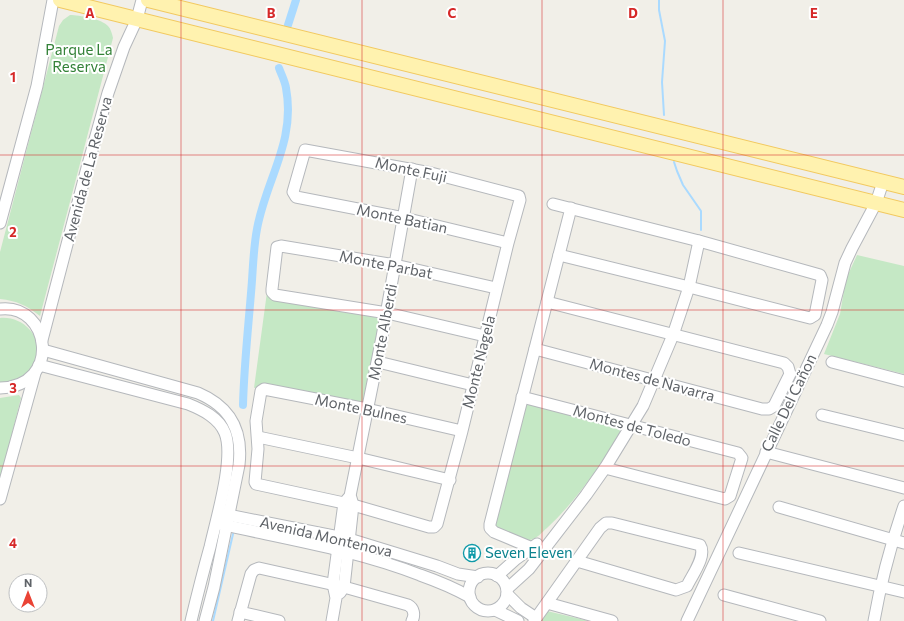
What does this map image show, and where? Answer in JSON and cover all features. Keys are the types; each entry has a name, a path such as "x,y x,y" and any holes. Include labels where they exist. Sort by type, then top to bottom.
{"main road":[{"path":"60,0 904,210"},
{"path":"148,1 904,187"},
{"path":"279,55 285,34"}],"street":[{"path":"0,223 36,86 53,0"},
{"name":"Avenida de La Reserva","path":"37,369 87,168 108,93 124,47 137,19 148,1"},
{"name":"Monte Fuji","path":"296,197 293,192 305,150 412,169 516,196"},
{"name":"Monte Alberdi","path":"338,586 349,501 378,362 412,169"},
{"name":"Calle Del Cañon","path":"687,621 827,325 845,262 876,203 883,182"},
{"name":"Monte Nagela","path":"349,501 431,527 436,526 450,480 496,288 520,200 520,197 516,196"},
{"name":"Monte Batian","path":"296,197 404,218 508,243"},
{"path":"553,204 699,241 820,275 822,280 815,315 810,318 689,286 559,255"},
{"path":"542,552 494,532 490,526 571,208"},
{"path":"577,561 676,590 687,586 703,555 703,549 700,545 612,523 606,523 600,528 535,620 521,608 507,592 502,579 497,576 488,574 478,577 471,585 470,597 475,606 479,609 490,611 495,610 503,604 507,592 529,569 605,468 632,426 654,382 673,335 689,286 699,241"},
{"name":"Monte Parbat","path":"387,313 274,294 272,290 278,246 396,265 496,288"},
{"path":"547,302 673,335"},
{"path":"0,309 14,310 24,315 36,326 43,345 208,397 223,409 235,426 240,445 239,465 214,587 205,621"},
{"path":"387,313 485,336"},
{"name":"Montes de Navarra","path":"534,349 654,382 762,409 769,409 774,406 790,374 788,367 784,363 673,335"},
{"path":"378,362 473,385"},
{"path":"832,362 904,381"},
{"path":"0,388 10,388 19,385 28,380 37,369"},
{"path":"0,499 37,369"},
{"path":"37,369 188,404 207,413 225,432 228,459 217,518 191,621"},
{"name":"Monte Bulnes","path":"258,437 257,414 261,391 265,389 367,409 462,432"},
{"name":"Montes de Toledo","path":"522,397 738,453 742,460 730,496 725,499 605,468"},
{"path":"822,415 904,435"},
{"path":"349,501 256,484 255,479 258,458 258,437 358,458 450,480"},
{"path":"766,452 904,488"},
{"path":"874,621 880,586 892,540 904,506"},
{"path":"779,507 904,543"},
{"name":"Avenida Montenova","path":"217,518 344,538 458,574 478,577"},
{"name":"Avenida Montenova","path":"228,520 398,566 455,588 470,597"},
{"path":"497,576 532,547 554,536"},
{"path":"739,553 904,592"},
{"path":"279,621 239,617 251,574 254,570 261,568 338,586 408,605 412,608 413,617"},
{"path":"332,621 338,586"},
{"path":"724,595 820,621"},
{"path":"547,603 612,621"},
{"path":"495,610 518,621"}],"green space":[{"name":"Parque La Reserva","path":"70,15 101,21 108,26 113,38 40,316 21,304 0,299 0,252 59,26 63,20"},
{"path":"857,255 904,266 904,374 824,354 840,314 846,279"},
{"path":"267,292 270,298 276,301 374,317 381,321 364,404 260,386 254,388"},
{"path":"0,318 16,320 29,328 36,341 38,349 33,367 26,376 0,384"},
{"path":"19,395 21,398 0,481 0,398"},
{"path":"527,404 618,426 621,433 578,495 539,535 530,540 497,532 493,524 523,407"},
{"path":"547,611 589,621 540,621"}],"waterway":[{"path":"288,25 296,0"},
{"path":"659,0 659,10 665,41 662,82 664,115"},
{"path":"243,405 245,363 257,229 261,211 284,143 287,126 288,108 286,88 279,68"},
{"path":"674,162 683,185 701,211 701,230"},
{"path":"213,621 233,534"}],"place":[{"name":"Seven Eleven","path":"472,553"}]}
